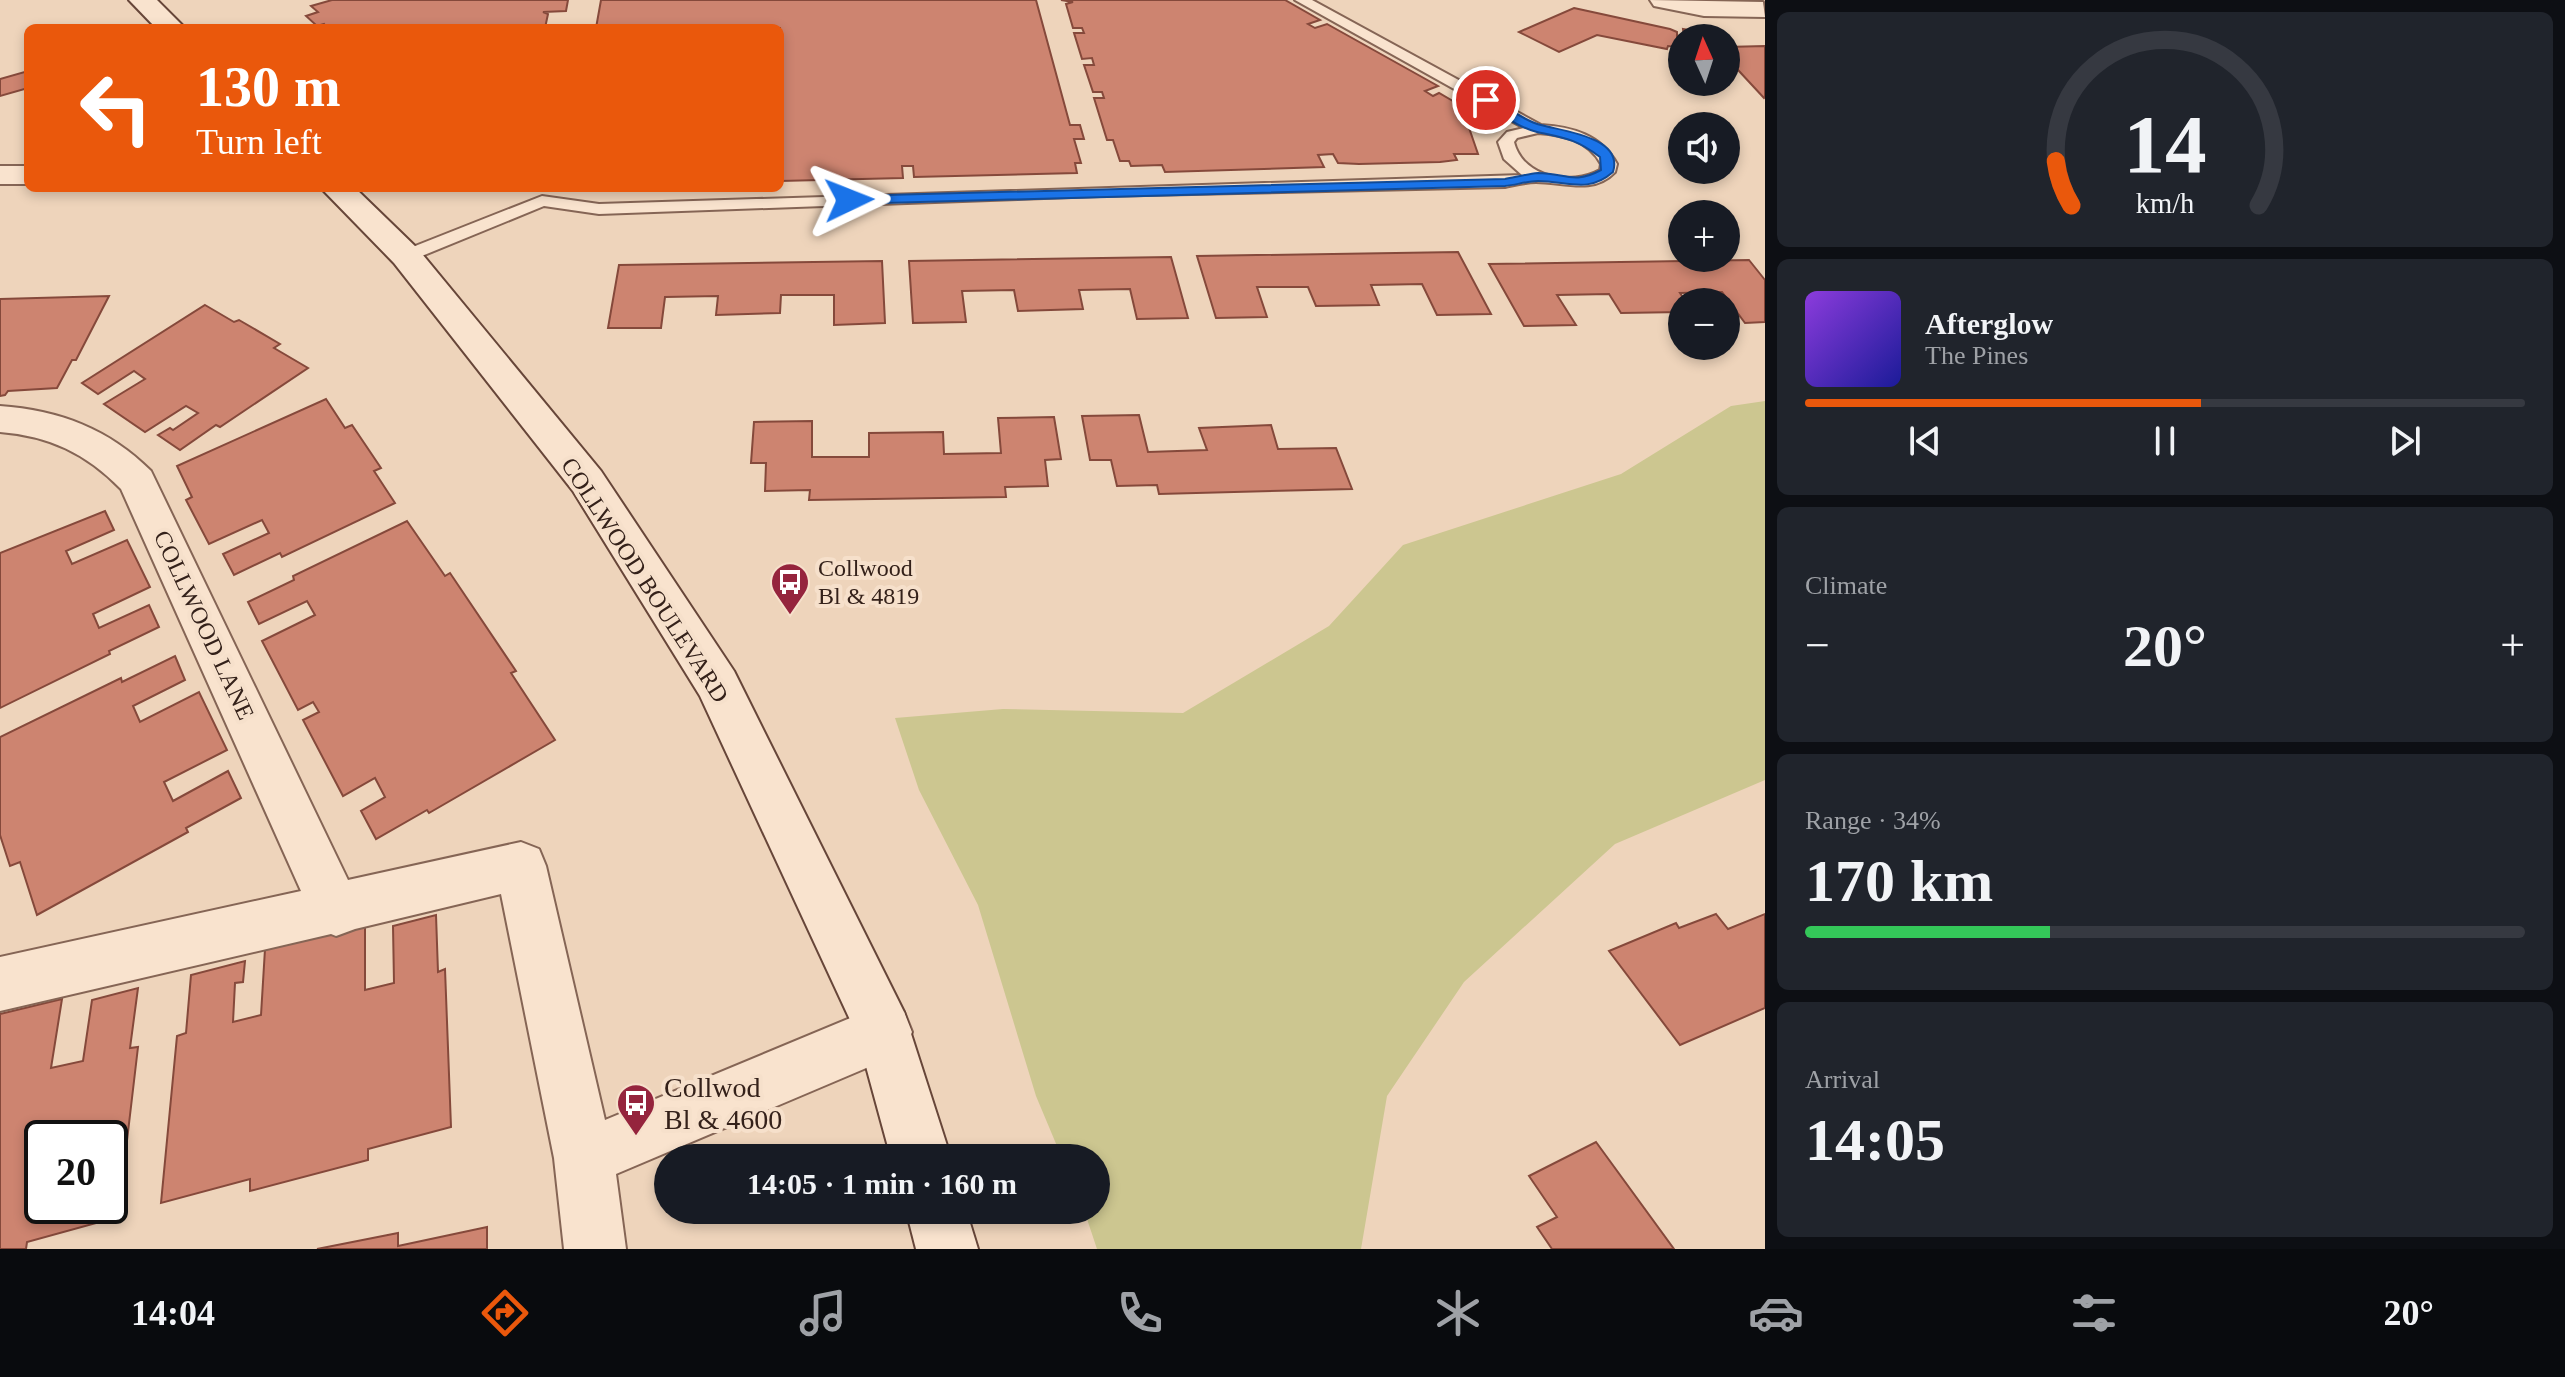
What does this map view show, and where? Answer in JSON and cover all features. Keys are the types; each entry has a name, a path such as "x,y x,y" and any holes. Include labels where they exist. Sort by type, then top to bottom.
{"street":[{"path":"142,0 168,24"},
{"path":"1663,0 1704,8 1763,10"},
{"path":"0,175 24,175"},
{"name":"COLLWOOD BOULEVARD","path":"341,192 406,256 587,481 718,685 884,1032 917,1144"},
{"name":"COLLWOOD LANE","path":"0,419 52,426 85,439 106,450 137,481 336,911"},
{"path":"0,984 336,911 521,866 584,1158 595,1249"},
{"path":"584,1158 884,1032"},
{"path":"940,1224 947,1249"}],"lane":[{"path":"1302,0 1538,129"},
{"path":"1538,129 1554,129 1585,139 1606,155 1609,164 1607,172 1587,182 1564,182 1539,177 1523,169 1506,151 1506,142 1512,135 1538,129"},
{"path":"406,256 540,195 599,209 1084,192 1505,182 1539,177"}],"shaded area":[{"path":"1765,401 1765,780 1615,844 1464,982 1387,1096 1361,1249 1097,1249 1089,1224 1110,1224 1110,1144 1056,1144 1036,1096 978,905 919,790 895,718 1003,709 1183,713 1329,626 1403,545 1621,474 1731,406"}],"building":[{"path":"332,0 568,0 566,11 543,12 548,14 546,24 315,24 306,16 318,12 311,6"},
{"path":"601,0 1036,0 1070,125 1080,125 1084,139 1074,139 1081,163 1075,163 1077,173 914,177 913,166 902,166 903,178 784,181 784,24 597,24"},
{"path":"1061,0 1285,0 1320,20 1308,24 1315,28 1327,24 1438,86 1425,91 1433,96 1439,93 1458,104 1465,101 1484,111 1466,119 1478,154 1454,154 1457,160 1440,162 1359,164 1338,163 1333,154 1318,155 1324,167 1165,172 1162,165 1131,166 1129,161 1120,161 1113,140 1107,140 1094,98 1104,98 1102,92 1093,92 1084,65 1094,65 1092,58 1082,59 1074,33 1084,33 1082,28 1073,28 1066,4 1073,2"},
{"path":"1574,8 1668,29 1668,46 1667,49 1597,35 1559,52 1519,32"},
{"path":"1765,46 1764,98 1740,72 1740,47"},
{"path":"24,72 24,89 0,96 0,79"},
{"path":"1458,252 1491,314 1437,315 1422,284 1371,285 1379,305 1316,306 1308,287 1257,287 1267,317 1216,318 1197,256"},
{"path":"1171,257 1188,318 1137,319 1130,289 1079,290 1083,309 1018,311 1014,290 962,291 966,322 913,323 909,261"},
{"path":"1740,260 1749,260 1765,280 1765,322 1745,323 1740,316 1740,288 1668,288 1668,312 1621,313 1609,294 1557,295 1576,325 1524,326 1489,264 1668,261 1668,272 1740,272"},
{"path":"882,261 885,323 834,325 834,295 781,295 780,313 716,315 718,296 665,297 661,328 608,328 619,265"},
{"path":"109,296 76,360 72,360 57,388 8,391 0,396 0,299"},
{"path":"205,305 280,344 274,348 308,368 180,450 158,435 170,428 173,430 198,413 186,406 145,432 104,404 145,379 134,371 98,394 82,383"},
{"path":"326,399 345,428 352,425 381,468 374,471 395,503 282,557 280,553 234,575 223,554 269,533 262,520 209,544 186,500 192,497 177,466"},
{"path":"1139,415 1148,452 1207,450 1199,428 1271,425 1278,449 1336,448 1352,489 1159,494 1157,485 1117,486 1111,460 1090,460 1082,416"},
{"path":"1054,417 1061,459 1045,460 1048,486 1005,487 1006,497 809,500 810,490 765,491 766,463 751,463 754,422 812,421 812,457 869,457 869,433 943,432 944,454 1001,453 998,418"},
{"path":"105,511 114,530 66,551 72,564 127,540 150,587 93,614 99,628 149,605 159,627 0,708 0,553"},
{"path":"407,521 445,576 450,573 516,671 511,673 555,740 429,813 427,810 376,839 361,811 385,797 375,778 343,796 303,720 319,712 313,702 298,710 262,641 315,615 307,601 259,624 248,602 294,580 293,576"},
{"path":"175,656 185,680 133,706 140,722 199,692 227,750 164,782 173,801 228,771 241,798 186,828 188,832 37,915 20,862 10,866 0,835 0,737 121,678 122,682"},
{"path":"1716,914 1728,929 1765,914 1765,1008 1680,1045 1609,951 1676,923 1679,928"},
{"path":"436,915 438,972 445,969 451,1127 368,1149 368,1160 250,1191 250,1179 161,1203 177,1036 186,1033 191,975 245,961 243,982 235,983 233,1022 261,1015 265,949 365,925 365,990 394,983 393,926"},
{"path":"138,988 130,1048 138,1047 128,1132 128,1120 24,1120 24,1224 93,1224 27,1242 26,1249 0,1249 0,1014 62,999 51,1068 83,1061 92,1000"},
{"path":"1596,1142 1674,1249 1552,1249 1537,1227 1557,1217 1529,1176"},
{"path":"487,1227 487,1249 317,1249 398,1233 398,1246"}],"place":[{"name":"Collwood Bl & 4819","path":"790,616"},
{"name":"Collwod Bl & 4600","path":"636,1137"}],"route":[{"path":"849,200 1505,182 1539,177 1572,183 1587,182 1607,172 1609,164 1606,155 1585,139 1554,129 1538,129 1486,100"}]}
